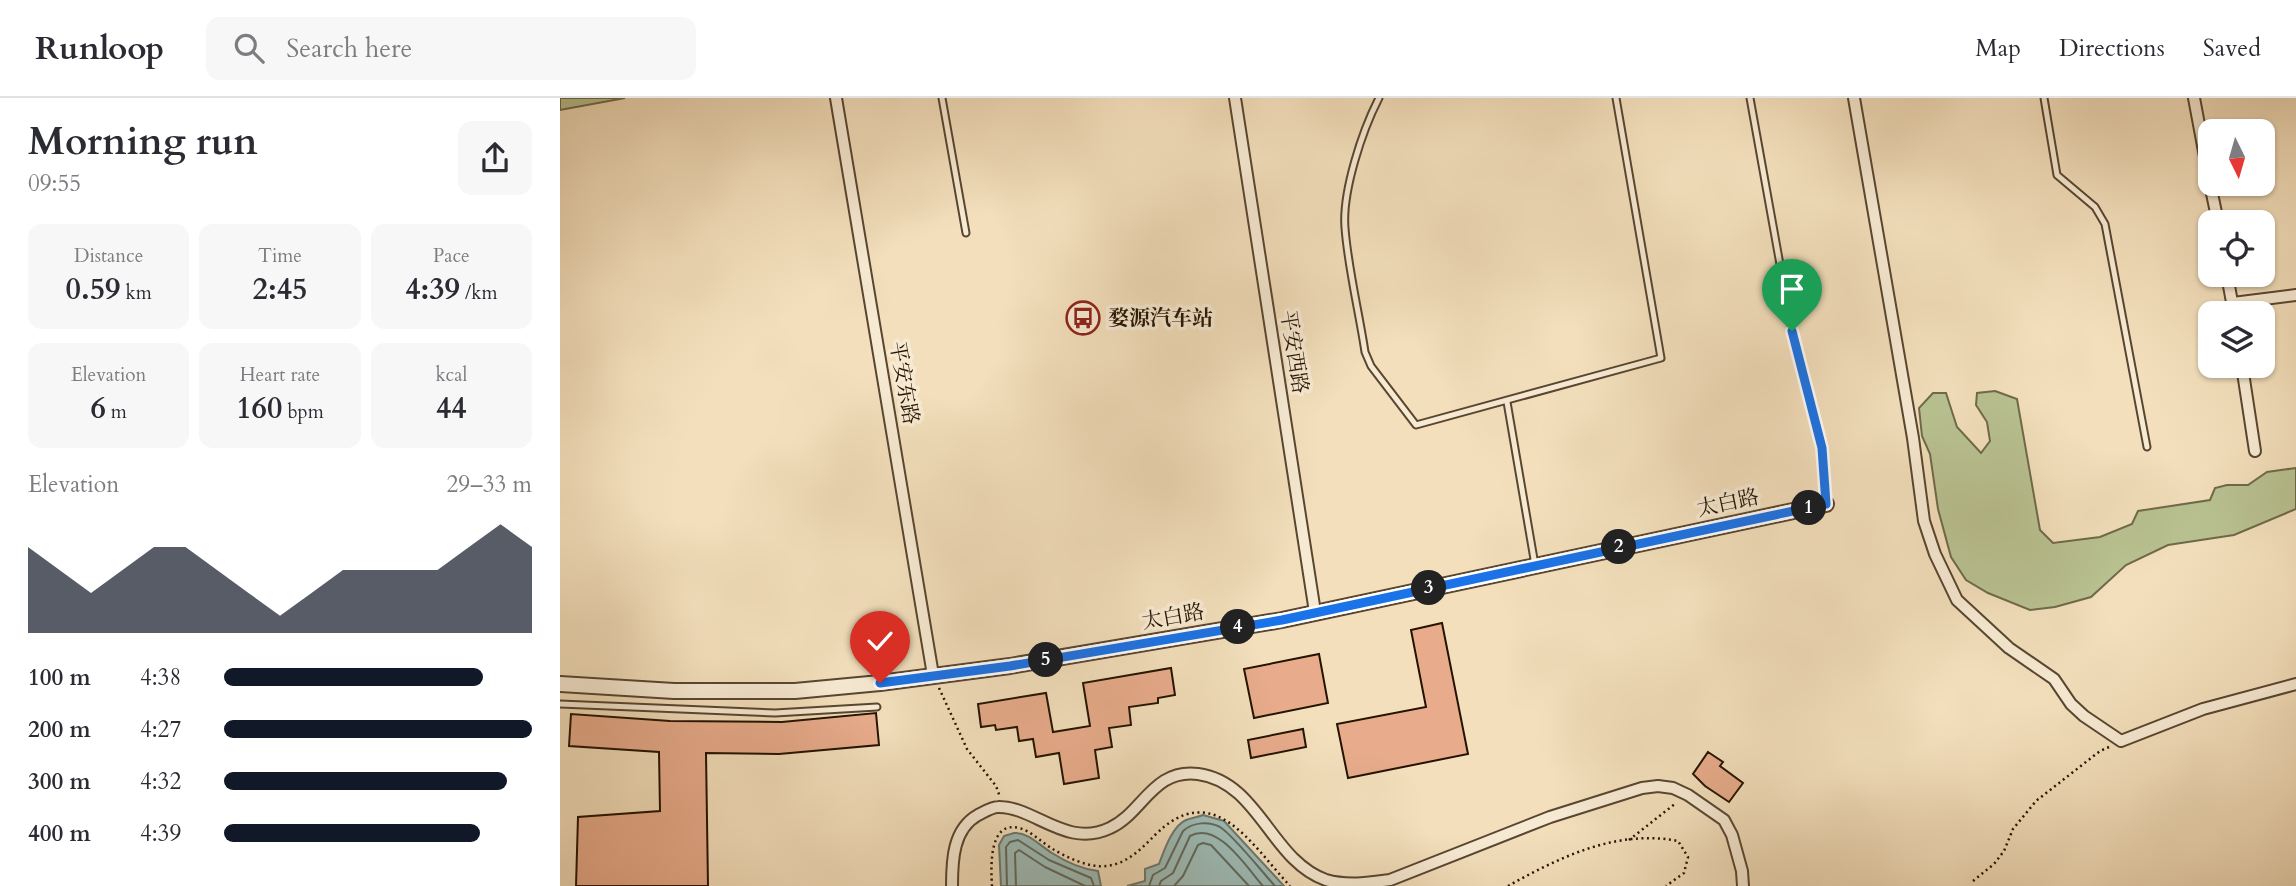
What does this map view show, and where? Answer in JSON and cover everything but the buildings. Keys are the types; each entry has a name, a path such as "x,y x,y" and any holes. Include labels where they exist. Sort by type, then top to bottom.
{"street":[{"name":"平安东路","path":"836,98 933,675"},
{"name":"平安西路","path":"1236,98 1315,612"},
{"path":"1854,98 1913,438 1924,521 1935,554 1957,600 2009,648 2054,679 2071,704 2084,716 2121,741 2203,709 2296,684"},
{"path":"2194,98 2198,119"},
{"path":"2267,301 2296,295"},
{"path":"2244,378 2255,451"},
{"name":"太白路","path":"560,684 674,691 794,691 1010,666 1315,612 1826,504"},
{"path":"952,886 954,850 970,820 997,807 1017,811 1062,830 1082,834 1097,832 1120,821 1158,784 1178,776 1197,774 1232,787 1293,859 1308,872 1328,881 1364,883 1390,880 1550,817 1642,788 1658,786 1685,793 1711,808 1724,820 1732,835 1742,871 1743,886"}],"lane":[{"path":"942,98 966,233"},
{"path":"1379,98 1347,191 1345,228 1365,352 1371,366 1416,425 1661,358 1616,98"},
{"path":"1750,98 1792,331 1822,448 1826,504"},
{"path":"2044,98 2057,175 2095,207 2105,225 2147,447"},
{"path":"1507,402 1535,565"},
{"path":"560,704 775,713 877,707"}],"path":[{"path":"933,675 967,749 996,786 1004,808"},
{"path":"1973,881 1994,864 2004,851 2013,829 2036,802 2100,751 2121,741"},
{"path":"1629,840 1672,808 1685,793"},
{"path":"992,886 991,858 997,838 1002,831 1012,827 1030,833 1052,848 1079,861 1104,867 1129,859 1164,826 1178,817 1202,812 1231,821 1290,886"},
{"path":"1508,886 1571,853 1601,844 1667,839 1678,841 1688,857 1684,873 1665,886"}],"green space":[{"path":"560,98 625,98 560,110"},
{"path":"1995,391 2017,399 2040,530 2053,543 2100,537 2132,524 2138,511 2210,500 2215,488 2248,485 2267,472 2296,468 2296,509 2234,535 2168,545 2126,565 2091,597 2055,607 2030,610 1988,593 1966,580 1951,557 1938,509 1930,454 1922,436 1919,408 1933,393 1946,393 1957,427 1981,453 1990,441 1987,422 1976,405 1977,393"}],"water":[{"path":"1203,815 1224,821 1284,886 1127,886 1145,881 1145,869 1159,864 1169,839 1181,823"},
{"path":"1014,833 1029,837 1068,862 1098,871 1101,886 1001,886 999,845 1004,836"}],"place":[{"name":"婺源汽车站","path":"1083,318"}],"route":[{"path":"880,683 1010,666 1282,620 1826,504 1822,448 1792,331"}]}
